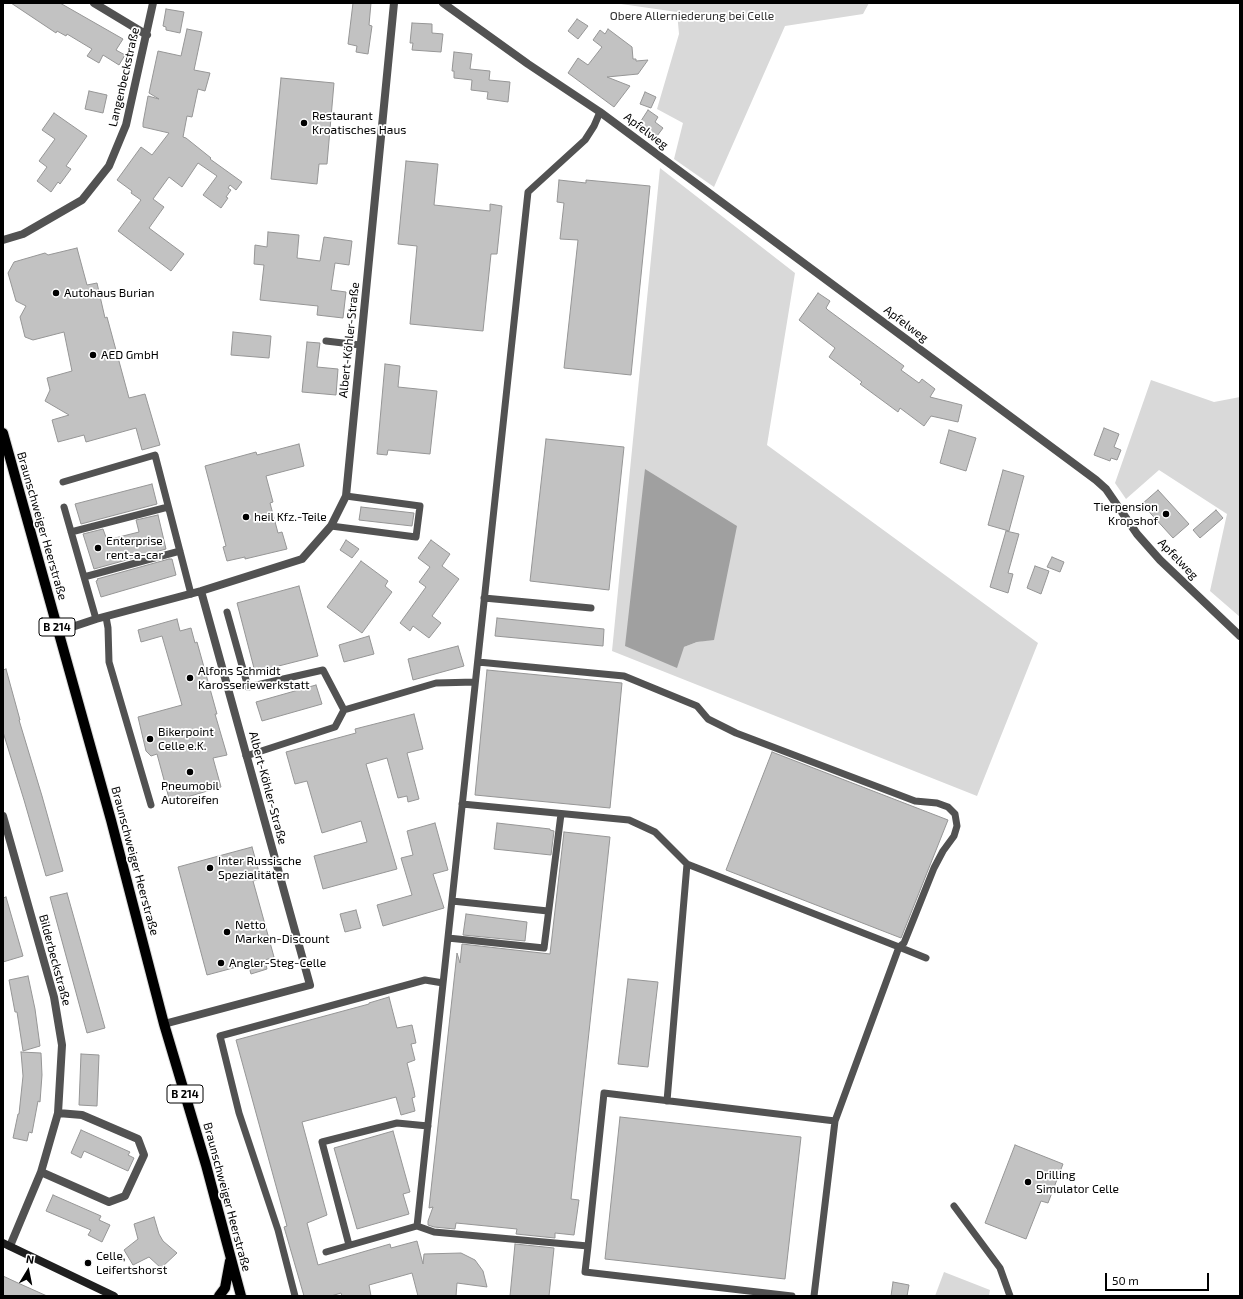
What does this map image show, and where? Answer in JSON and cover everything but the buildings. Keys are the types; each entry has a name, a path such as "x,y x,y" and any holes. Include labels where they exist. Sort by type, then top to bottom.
{"main road":[{"name":"Braunschweiger Heerstraße","path":"3,433 110,820 164,1024 206,1165 241,1296"},
{"path":"6,1244 114,1296"},
{"path":"219,1296 225,1288 231,1259"},
{"path":"231,1259 248,1296"}],"street":[{"path":"94,3 146,35"},
{"name":"Langenbeckstraße","path":"3,240 23,234 82,200 109,166 126,126 153,3"},
{"name":"Albert-Köhler-Straße","path":"58,630 191,594 302,559 332,526 346,496 394,3"},
{"name":"Apfelweg","path":"443,3 528,64 600,112 1096,480 1106,489 1138,534 1160,560 1240,636"},
{"name":"Albert-Köhler-Straße","path":"164,1024 310,985 201,591"},
{"name":"Bilderbeckstraße","path":"3,817 54,997 62,1044 58,1113 41,1172 6,1244"},
{"path":"41,1172 109,1202 125,1196 144,1155 138,1139 82,1115 58,1113"}],"lane":[{"path":"417,1226 528,192 585,140 594,126 600,112"},
{"path":"326,341 360,345"},
{"path":"63,482 154,455 191,594"},
{"path":"332,526 416,537 420,506 346,496"},
{"path":"64,507 96,620"},
{"path":"71,532 168,508"},
{"path":"84,577 180,551"},
{"path":"484,598 591,608"},
{"path":"227,612 248,687 323,670 344,710"},
{"path":"106,617 108,628 109,662 152,805"},
{"path":"478,662 624,676 697,706 708,719 736,733 915,801 937,803 948,807 955,814 957,826 954,836 943,851 934,868 904,943 899,948 834,1121 814,1296"},
{"path":"246,756 335,727 344,710 436,683 476,682"},
{"path":"462,804 629,820 655,832 687,864 926,958"},
{"path":"448,938 544,948 561,814"},
{"path":"667,1101 687,864"},
{"path":"452,901 548,911"},
{"path":"295,1296 278,1230 239,1113 220,1036 425,980 443,983"},
{"path":"792,1296 585,1272 604,1093 834,1121"},
{"path":"349,1246 322,1142 396,1123 428,1126"},
{"path":"954,1206 1000,1268 1010,1296"},
{"path":"326,1252 417,1226 434,1232 588,1246"}],"green space":[{"name":"Obere Allerniederung bei Celle","path":"614,3 869,3 863,14 785,26 714,187 674,159 683,123 657,109 679,34 677,12"},
{"path":"660,168 795,273 767,445 1038,643 977,796 612,651","holes":["714,639 697,642 684,647 625,646"]},
{"path":"1151,380 1214,402 1240,397 1240,617 1210,591 1227,514 1159,470 1126,499 1115,483"},
{"path":"944,1272 990,1290 989,1296 935,1296"}],"shaded area":[{"path":"645,469 737,526 714,640 697,642 684,647 677,668 625,646"}],"place":[{"name":"Restaurant Kroatisches Haus","path":"304,123"},
{"name":"Autohaus Burian","path":"56,293"},
{"name":"AED GmbH","path":"93,355"},
{"name":"Tierpension Kropshof","path":"1166,514"},
{"name":"heil Kfz.-Teile","path":"246,517"},
{"name":"Enterprise rent-a-car","path":"98,548"},
{"name":"Alfons Schmidt Karosseriewerkstatt","path":"190,678"},
{"name":"Bikerpoint Celle e.K.","path":"150,739"},
{"name":"Pneumobil Autoreifen","path":"190,772"},
{"name":"Inter Russische Spezialitäten","path":"210,868"},
{"name":"Netto Marken-Discount","path":"227,932"},
{"name":"Angler-Steg-Celle","path":"221,963"},
{"name":"Drilling Simulator Celle","path":"1028,1182"},
{"name":"Celle, Leifertshorst","path":"88,1263"}]}
